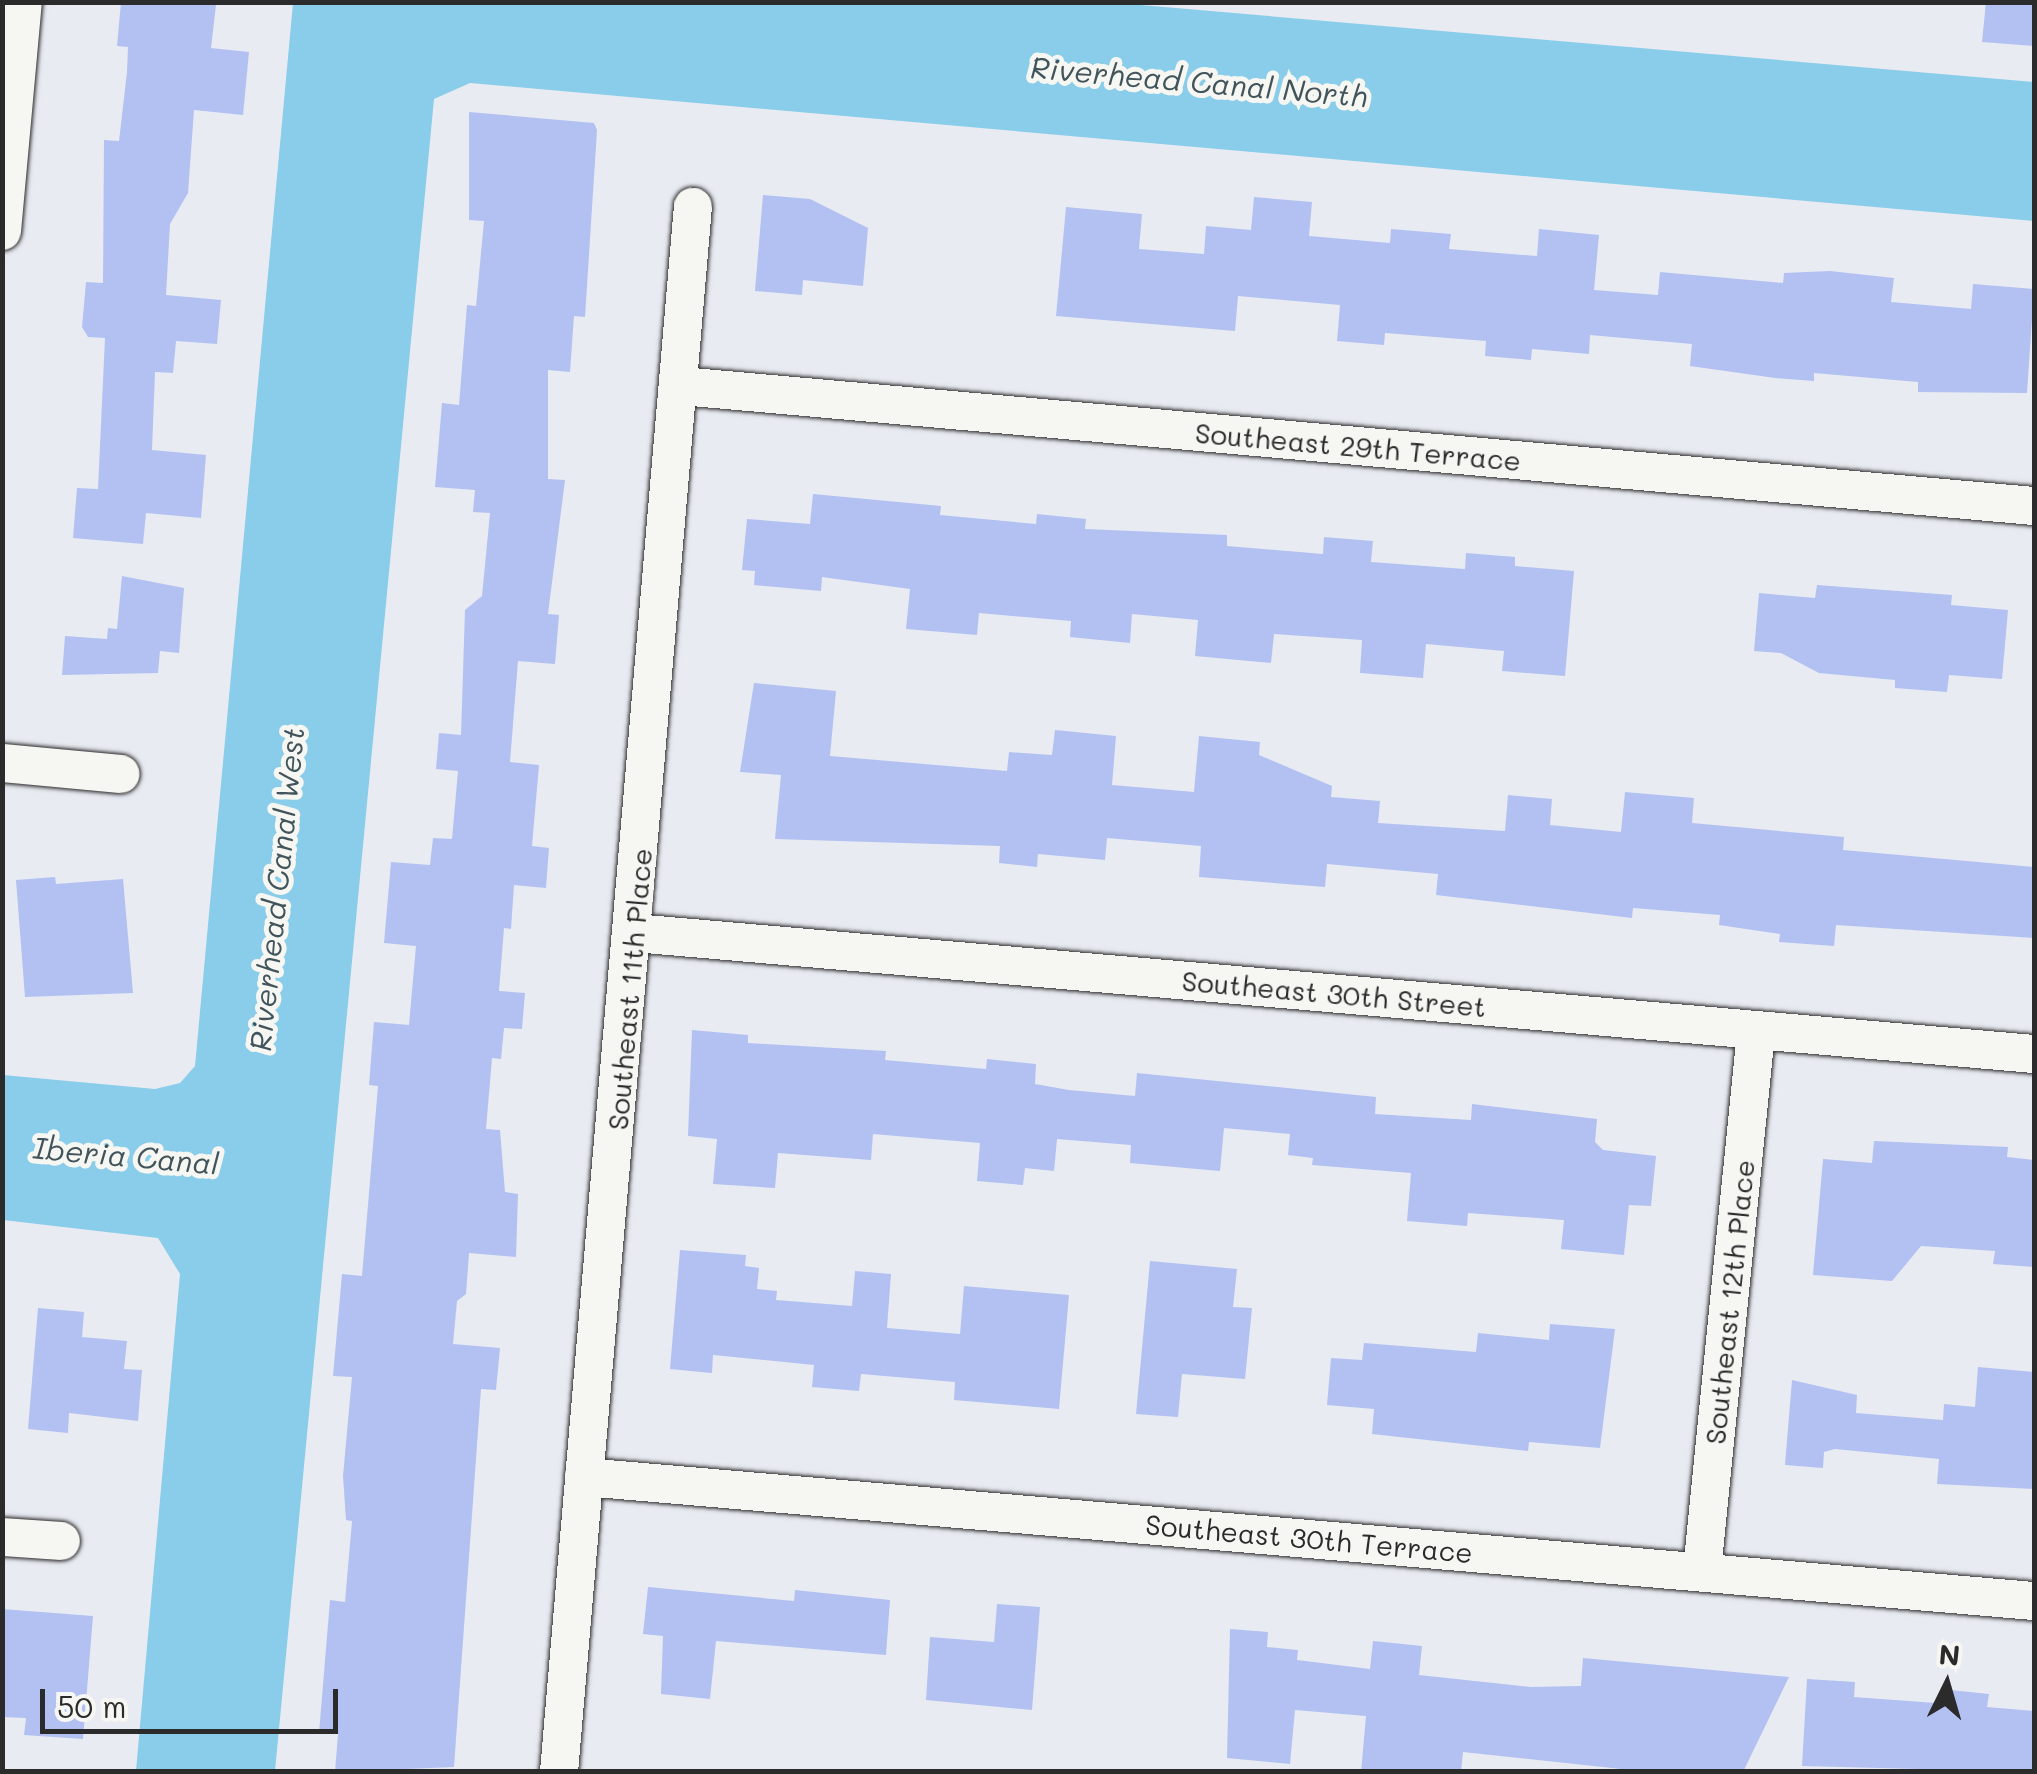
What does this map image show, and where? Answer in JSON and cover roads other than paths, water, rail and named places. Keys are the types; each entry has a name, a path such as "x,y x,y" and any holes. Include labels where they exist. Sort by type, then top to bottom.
{"street":[{"path":"2,231 23,2"},
{"name":"Southeast 11th Place","path":"559,1772 681,386 693,207"},
{"name":"Southeast 29th Terrace","path":"681,386 2034,506"},
{"path":"2,763 120,774"},
{"name":"Southeast 30th Street","path":"634,933 2034,1054"},
{"name":"Southeast 12th Place","path":"1702,1571 1756,1032"},
{"name":"Southeast 30th Terrace","path":"584,1477 2034,1600"},
{"path":"2,1537 61,1541"}],"water":[{"path":"1106,2 2034,82 2034,221 470,83 434,99 275,1771 136,1771 180,1274 158,1238 3,1220 3,1075 155,1089 180,1083 195,1066 293,3"}],"water label":[{"name":"Riverhead Canal North","path":"1199,81"},
{"name":"Riverhead Canal West","path":"276,889"},
{"name":"Iberia Canal","path":"126,1155"}]}
